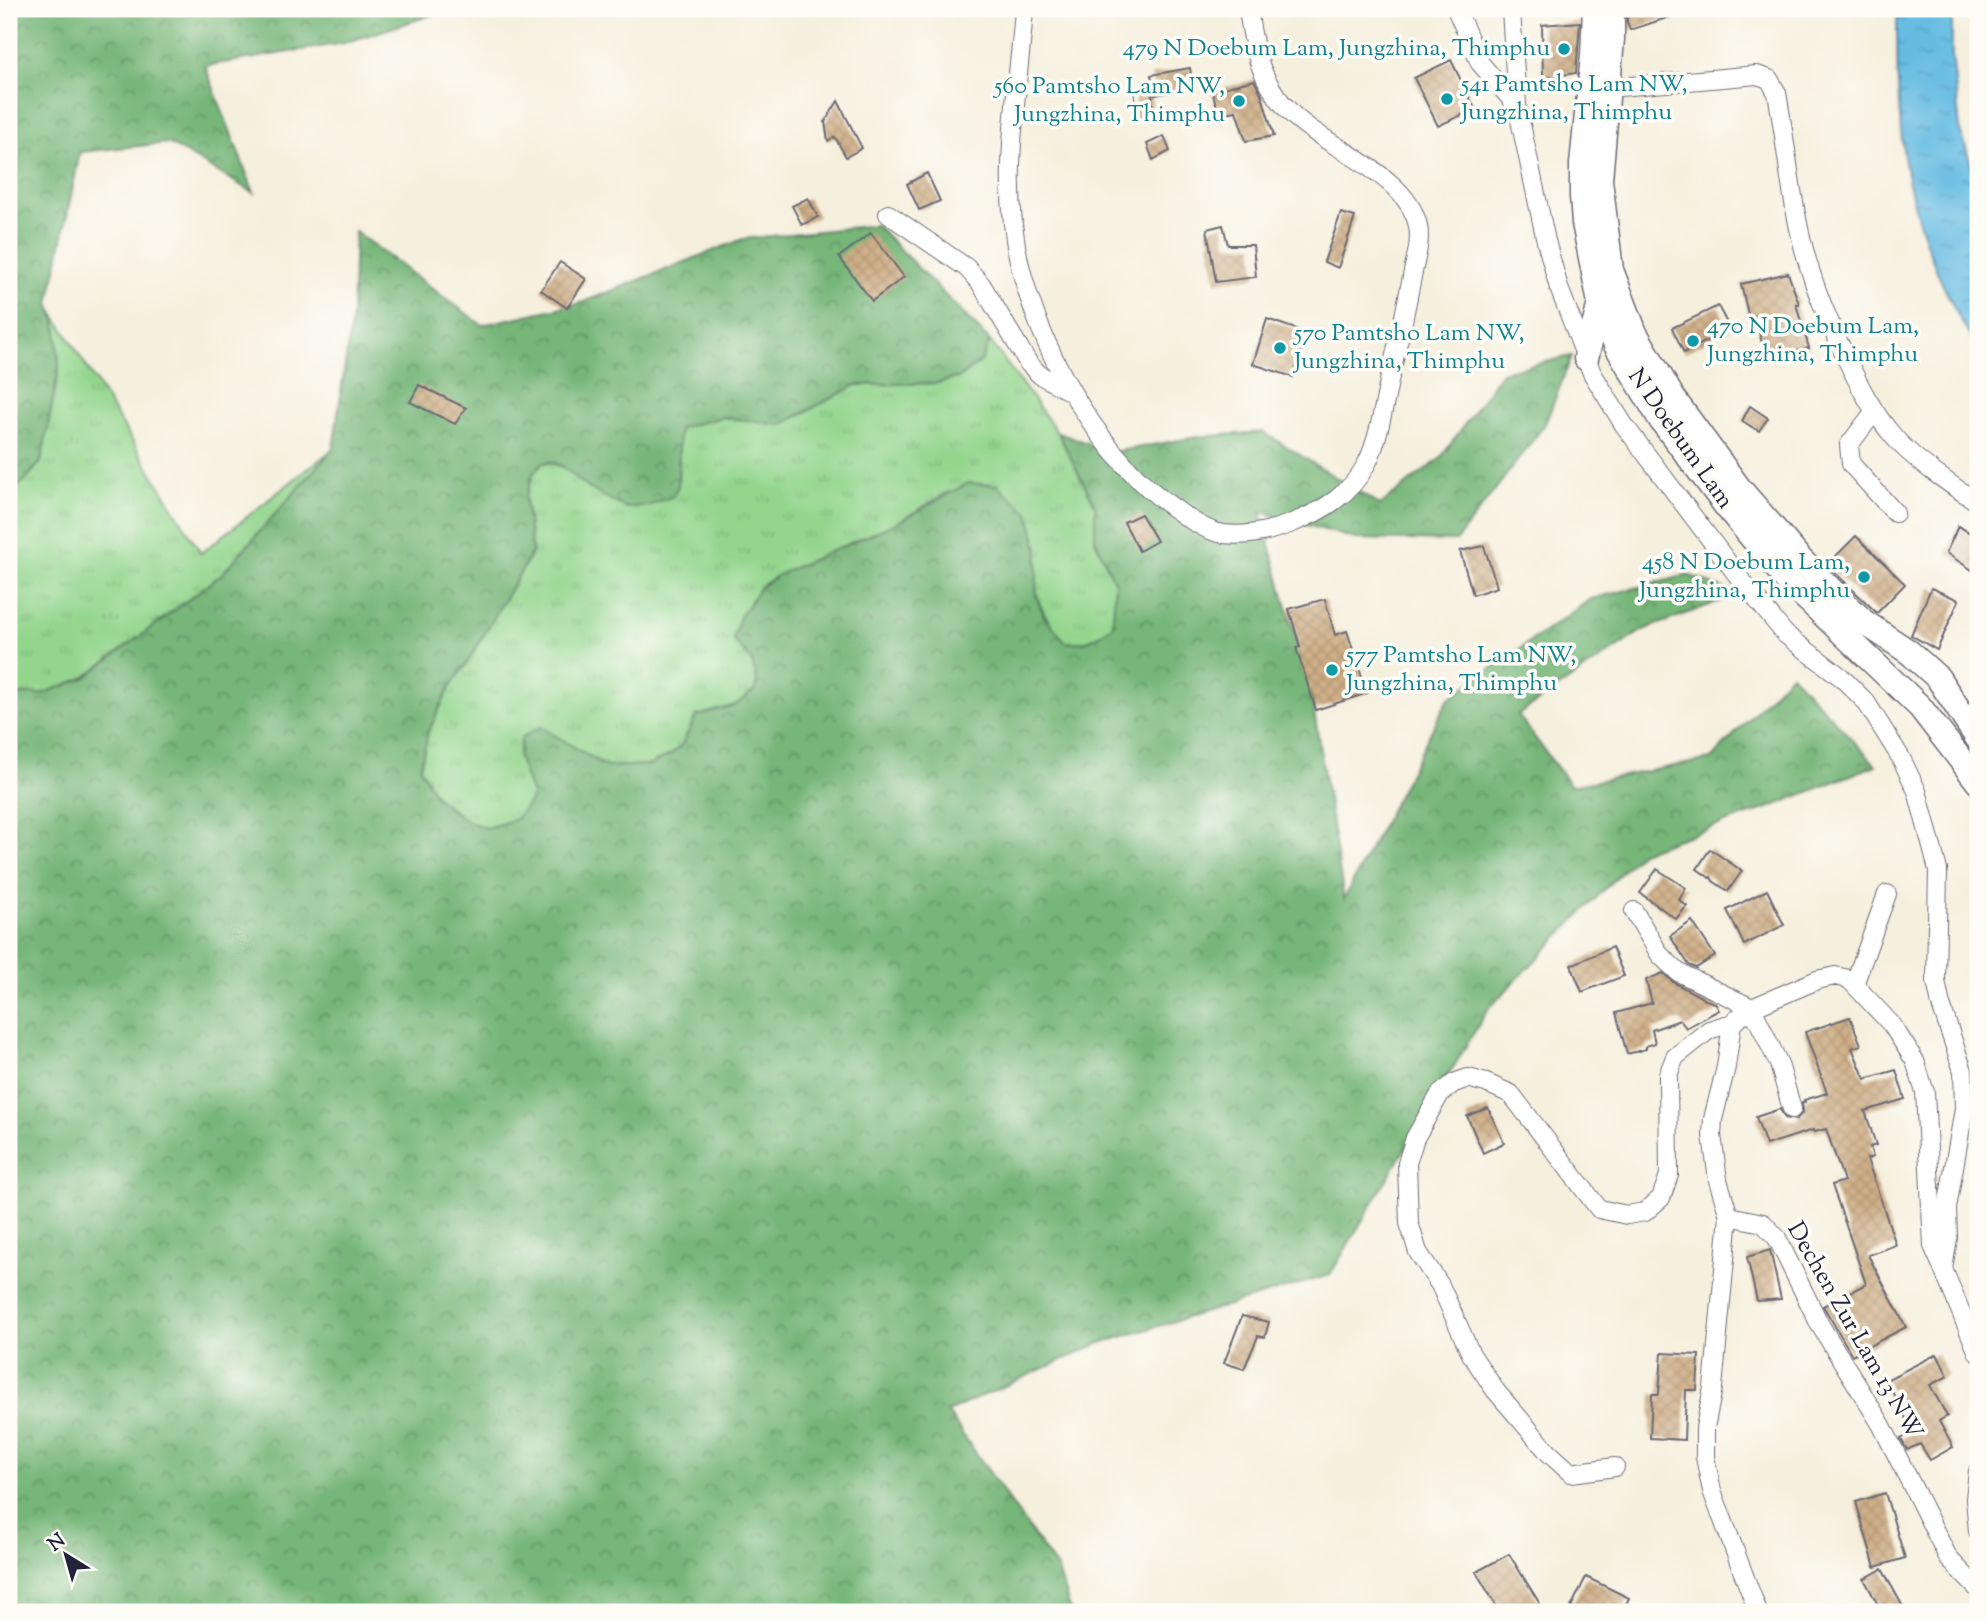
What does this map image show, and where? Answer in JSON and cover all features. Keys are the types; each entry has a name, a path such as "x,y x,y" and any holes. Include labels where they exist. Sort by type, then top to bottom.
{"main road":[{"name":"N Doebum Lam","path":"1595,9 1582,164 1582,196 1584,223 1600,303 1616,345 1661,420 1785,578 1920,707 1971,774"},
{"name":"N Doebum Lam","path":"1612,9 1612,39 1600,180 1611,270 1635,333 1651,365 1739,488 1800,559 1864,622 1909,652 1938,678 1978,739"},
{"path":"1586,358 1600,303"}],"street":[{"path":"1024,9 1014,112 1010,192 1022,275 1035,311 1071,392 1124,464 1146,486 1195,523 1214,532 1232,535 1282,527 1311,516 1346,492 1368,461 1406,314 1418,247 1418,228 1412,210 1403,196 1373,170 1300,121 1275,94 1255,57 1248,9"},
{"path":"1456,9 1480,63 1517,106"},
{"path":"1511,9 1517,106 1546,241 1559,288 1592,373 1624,425 1785,634 1841,677 1866,702 1901,758 1917,791 1938,870 1936,981 1941,1006 1963,1071 1964,1109 1947,1208 1948,1238 1944,1269"},
{"path":"1608,88 1757,75 1769,79 1777,93 1796,210 1811,275 1836,338 1874,412 1896,439 1956,488 1978,502"},
{"path":"888,214 967,268 981,284 1029,364 1040,375 1071,392"},
{"path":"1874,412 1849,445 1851,464 1895,513"},
{"path":"1971,774 1978,745"},
{"path":"1855,982 1887,894"},
{"path":"1634,911 1668,964 1678,972 1752,1008 1779,1064 1792,1109"},
{"path":"1615,1467 1572,1473 1549,1453 1495,1390 1471,1354 1440,1285 1418,1252 1409,1223 1407,1163 1415,1138 1440,1094 1454,1083 1468,1078 1511,1094 1599,1209 1627,1215 1645,1212 1661,1198 1669,1175 1668,1074 1675,1057 1709,1030 1732,1023 1752,1008 1817,980 1835,976 1855,982 1892,1025 1915,1061 1925,1091 1933,1246 1978,1353"},
{"path":"1732,1023 1712,1135 1718,1181 1729,1216 1713,1388 1705,1429 1705,1457 1712,1491 1758,1612"},
{"name":"Dechen Zur Lam 13 NW","path":"1729,1216 1763,1223 1777,1238 1820,1325 1881,1424 1949,1559 1978,1589"},
{"path":"1978,1471 1975,1499 1978,1531"}],"green space":[{"path":"9,9 451,9 344,43 205,66 254,193 168,143 80,152 49,304 56,322 59,368 41,462 9,497"},
{"path":"876,225 990,341 981,361 960,377 938,383 856,385 781,425 723,417 679,428 678,487 673,496 648,506 626,508 590,489 562,466 552,462 542,463 533,474 525,498 532,552 466,665 450,687 428,732 420,768 437,798 467,821 486,828 516,819 533,797 518,756 522,737 541,727 607,767 650,765 672,754 682,745 696,716 736,705 755,690 757,680 751,659 733,640 740,617 760,587 780,574 898,522 968,483 997,485 1029,513 1038,549 1036,595 1044,616 1065,642 1091,640 1102,634 1113,625 1115,583 1095,540 1095,505 1058,433 1113,452 1197,437 1263,432 1380,505 1440,459 1502,372 1572,356 1545,424 1456,541 1356,539 1261,512 1312,699 1344,899 1448,699 1591,599 1688,575 1739,594 1643,630 1518,715 1571,786 1711,759 1791,674 1876,765 1765,809 1641,852 1488,1009 1330,1275 1098,1344 947,1412 1058,1570 1071,1612 9,1612 9,694 42,694 86,677 222,574 333,449 352,316 355,232 482,325 581,303 743,239"},
{"path":"48,304 201,553 333,449 222,574 86,677 42,694 9,694 9,497 41,462 59,368 56,322"},
{"path":"990,341 1058,433 1095,505 1095,540 1115,583 1113,625 1107,630 1085,641 1065,642 1047,618 1038,599 1037,549 948,492 898,522 751,658 757,681 750,696 733,706 696,716 682,745 672,754 650,765 607,767 541,727 518,756 533,797 516,820 486,828 467,821 437,798 420,768 428,732 450,687 466,665 532,553 525,498 533,474 542,463 562,467 590,489 678,487 679,428 723,417 781,425 856,385 938,383 960,377 981,361"}],"water":[{"path":"1897,9 1952,9 1952,55 1960,128 1978,188 1978,350 1940,278 1914,202 1901,131"}],"building":[{"path":"1627,9 1684,9 1685,12 1630,30"},
{"name":"479 N Doebum Lam, Jungzhina, Thimphu","path":"1580,22 1576,73 1543,78 1542,25"},
{"name":"541 Pamtsho Lam NW, Jungzhina, Thimphu","path":"1451,60 1475,109 1438,126 1414,78"},
{"path":"1190,68 1193,88 1155,95 1151,75"},
{"name":"560 Pamtsho Lam NW, Jungzhina, Thimphu","path":"1254,80 1261,93 1274,136 1246,141 1236,111 1219,114 1212,91"},
{"path":"1152,91 1153,117 1135,117 1135,92"},
{"path":"838,101 862,148 846,157 835,137 828,141 825,122"},
{"path":"1164,136 1170,151 1153,160 1147,144"},
{"path":"927,173 940,201 919,210 907,184"},
{"path":"808,198 818,217 802,225 792,206"},
{"path":"1341,213 1355,217 1338,268 1324,262"},
{"path":"1223,225 1228,245 1253,245 1256,277 1216,282 1207,229"},
{"path":"871,233 904,277 872,301 839,257"},
{"path":"560,262 586,279 567,308 541,290"},
{"path":"1788,273 1799,304 1796,304 1809,348 1766,359 1755,316 1749,319 1741,284"},
{"name":"470 N Doebum Lam, Jungzhina, Thimphu","path":"1718,306 1730,329 1684,353 1672,328"},
{"name":"570 Pamtsho Lam NW, Jungzhina, Thimphu","path":"1267,319 1307,333 1293,377 1253,364"},
{"path":"419,385 466,408 455,424 410,402"},
{"path":"1750,406 1768,418 1759,431 1742,421"},
{"path":"1141,514 1157,541 1139,551 1124,522"},
{"path":"1958,526 1978,537 1978,574 1946,553"},
{"name":"458 N Doebum Lam, Jungzhina, Thimphu","path":"1856,536 1905,584 1877,613 1827,565"},
{"path":"1484,546 1497,587 1473,595 1460,551"},
{"path":"1931,588 1959,600 1937,650 1911,635"},
{"name":"577 Pamtsho Lam NW, Jungzhina, Thimphu","path":"1325,599 1335,635 1347,631 1367,693 1316,710 1296,648 1300,647 1289,609"},
{"path":"1710,849 1742,871 1728,891 1697,869"},
{"path":"1657,869 1686,888 1679,900 1687,906 1676,919 1640,893"},
{"path":"1767,890 1784,925 1744,945 1727,910"},
{"path":"1692,921 1715,956 1696,968 1689,965 1670,936"},
{"path":"1612,947 1624,976 1582,992 1571,965"},
{"path":"1663,973 1673,982 1715,1003 1719,1010 1686,1028 1680,1020 1652,1030 1655,1043 1646,1046 1646,1049 1627,1054 1616,1013 1652,1003 1646,980"},
{"path":"1850,1017 1861,1045 1852,1048 1865,1079 1896,1070 1905,1099 1865,1111 1876,1145 1870,1147 1873,1157 1867,1159 1896,1245 1868,1255 1906,1327 1852,1355 1823,1306 1866,1284 1832,1185 1844,1181 1826,1129 1813,1130 1766,1145 1756,1117 1780,1109 1785,1118 1796,1120 1803,1112 1804,1100 1827,1093 1805,1032"},
{"path":"1488,1108 1504,1143 1483,1153 1467,1116"},
{"path":"1770,1250 1781,1299 1757,1301 1747,1257"},
{"path":"1242,1316 1269,1322 1265,1337 1258,1336 1244,1369 1224,1363"},
{"path":"1662,1353 1699,1355 1697,1390 1686,1390 1684,1440 1650,1438 1652,1394 1659,1394"},
{"path":"1937,1354 1948,1376 1930,1385 1947,1416 1939,1421 1953,1447 1930,1460 1920,1444 1907,1450 1901,1439 1913,1432 1886,1380"},
{"path":"1885,1493 1905,1558 1875,1567 1856,1502"},
{"path":"1509,1554 1540,1604 1527,1612 1500,1612 1476,1572"},
{"path":"1882,1569 1906,1612 1882,1612 1864,1579"},
{"path":"1586,1577 1629,1598 1622,1612 1581,1612 1571,1607"}],"place":[{"name":"479 N Doebum Lam, Jungzhina, Thimphu","path":"1564,49"},
{"name":"541 Pamtsho Lam NW, Jungzhina, Thimphu","path":"1447,99"},
{"name":"560 Pamtsho Lam NW, Jungzhina, Thimphu","path":"1239,101"},
{"name":"470 N Doebum Lam, Jungzhina, Thimphu","path":"1693,341"},
{"name":"570 Pamtsho Lam NW, Jungzhina, Thimphu","path":"1280,348"},
{"name":"458 N Doebum Lam, Jungzhina, Thimphu","path":"1864,577"},
{"name":"577 Pamtsho Lam NW, Jungzhina, Thimphu","path":"1332,670"}]}
